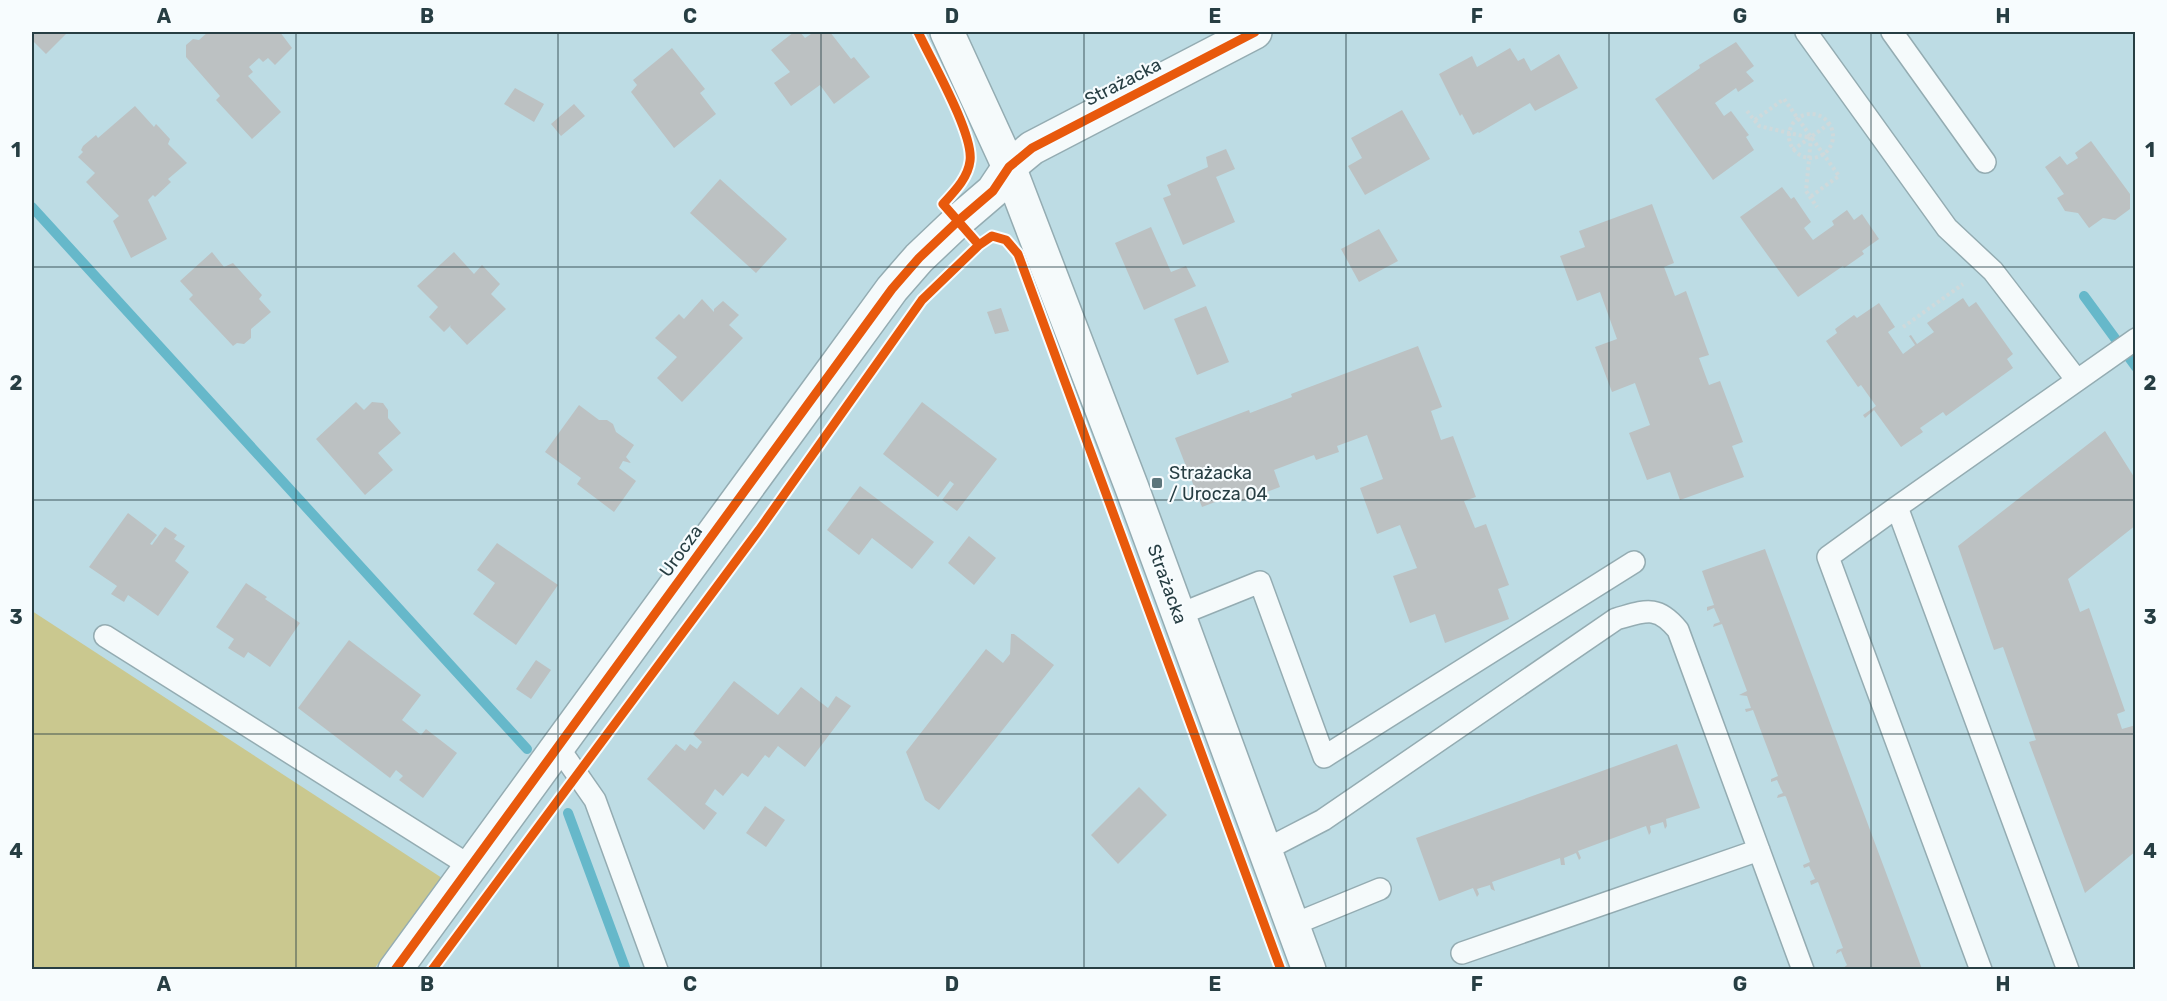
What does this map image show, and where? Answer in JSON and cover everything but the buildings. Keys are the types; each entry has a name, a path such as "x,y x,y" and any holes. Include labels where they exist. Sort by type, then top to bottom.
{"street":[{"name":"Strażacka","path":"947,32 1009,166 1121,458 1309,969"},
{"name":"Strażacka","path":"1009,166 1032,148 1255,32"},
{"name":"Urocza","path":"395,969 892,289 919,258 993,191 1009,166"}],"lane":[{"path":"1806,32 1947,228 1987,266 2076,379"},
{"path":"1892,32 1985,162"},
{"path":"1981,969 1828,557 2076,379 2136,339"},
{"path":"1897,507 2068,969"},
{"path":"1178,615 1260,582 1324,757 1634,562"},
{"path":"1265,850 1323,820 1616,619 1647,610 1667,617 1678,630 1803,969"},
{"path":"105,636 470,867"},
{"path":"558,747 595,800 657,969"},
{"path":"1462,953 1759,850"},
{"path":"1292,925 1380,889"}],"path":[{"path":"1755,120 1784,99 1839,176 1810,197"},
{"path":"1793,150 1857,104"},
{"path":"1747,111 1759,126 1811,138"},
{"path":"1804,115 1819,115 1830,123 1834,136 1833,144 1824,155 1809,159 1798,155 1793,150 1789,133 1793,123 1798,119 1804,115"},
{"path":"1811,138 1806,191 1817,207"},
{"path":"1903,327 1987,266"}],"shaded area":[{"path":"32,611 442,878 374,969 32,969"}],"waterway":[{"path":"32,207 527,749"},
{"path":"2084,296 2136,367"},
{"path":"433,970 558,799"},
{"path":"568,813 626,970"}],"cycle path":[{"path":"918,32 959,116 969,149 969,167 960,184 943,204 979,245"},
{"path":"395,970 892,289 919,258 993,191 1009,167 1032,148 1255,32"},
{"path":"432,970 759,530 922,300 979,245 992,236 1006,240 1018,254 1281,970"}],"place":[{"name":"Strażacka / Urocza 04","path":"1157,483"}]}
